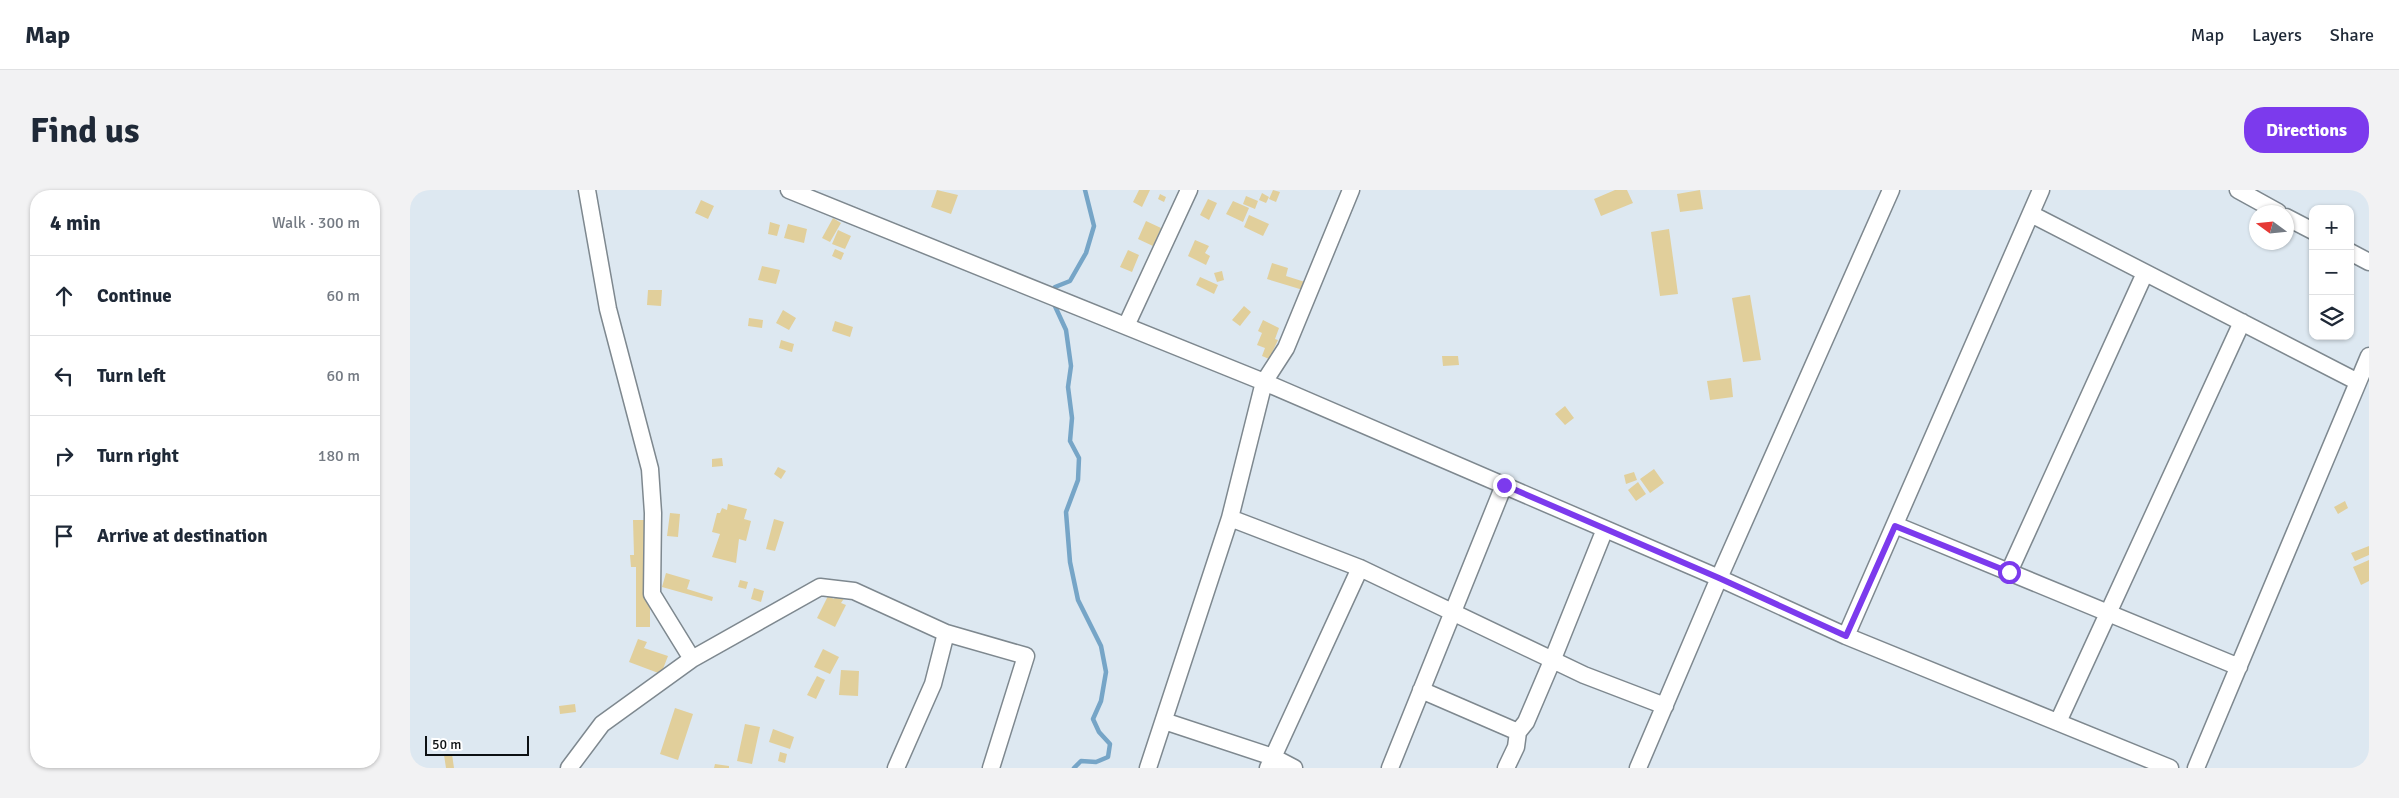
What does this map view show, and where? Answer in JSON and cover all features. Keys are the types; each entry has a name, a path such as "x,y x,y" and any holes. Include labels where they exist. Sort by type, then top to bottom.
{"street":[{"path":"587,190 608,309 650,469 653,513 652,594 692,659"},
{"path":"789,190 1264,382 1719,578 1846,636 2170,768"},
{"path":"1126,326 1189,190"},
{"path":"1148,768 1230,518 1264,382 1286,348 1351,190"},
{"path":"1638,768 1719,578 1891,190"},
{"path":"1846,636 2041,190"},
{"path":"2238,190 2265,205"},
{"path":"2031,214 2358,382"},
{"path":"2294,221 2309,229"},
{"path":"2354,254 2369,262"},
{"path":"2009,572 2146,273"},
{"path":"2058,722 2242,322"},
{"path":"2196,768 2369,356"},
{"path":"1390,768 1504,485"},
{"path":"1230,518 1360,568 1552,661 1665,706"},
{"path":"1895,526 2239,667"},
{"path":"1506,768 1516,747 1518,732 1526,722 1605,529"},
{"path":"1270,763 1360,568"},
{"path":"569,768 602,724 692,659 820,587 854,591 946,633 1026,656 991,768"},
{"path":"896,768 933,684 946,633"},
{"path":"1421,690 1518,732"},
{"path":"1164,721 1270,763 1294,768"}],"building":[{"path":"937,190 958,195 951,214 931,207"},
{"path":"1139,190 1150,190 1142,207 1133,202"},
{"path":"1273,190 1280,192 1276,202 1269,199"},
{"path":"1615,190 1627,190 1633,203 1601,216 1594,199"},
{"path":"1700,190 1703,209 1680,212 1677,194"},
{"path":"1262,193 1269,197 1266,203 1259,200"},
{"path":"1160,194 1166,197 1164,202 1158,199"},
{"path":"1246,196 1258,201 1255,209 1243,204"},
{"path":"1208,199 1217,203 1209,220 1200,215"},
{"path":"701,200 714,206 708,219 695,213"},
{"path":"1233,201 1249,208 1243,222 1226,214"},
{"path":"1249,215 1269,224 1263,236 1244,227"},
{"path":"833,218 841,223 830,242 822,238"},
{"path":"1146,221 1161,228 1153,246 1138,239"},
{"path":"770,222 780,225 777,236 768,234"},
{"path":"788,224 807,229 804,243 784,238"},
{"path":"1669,229 1678,294 1660,296 1651,232"},
{"path":"838,230 851,236 845,249 832,244"},
{"path":"1195,240 1209,246 1205,253 1210,256 1206,265 1188,256"},
{"path":"835,249 844,253 841,260 832,256"},
{"path":"1128,250 1139,255 1132,272 1120,267"},
{"path":"1272,263 1288,268 1286,276 1305,282 1303,290 1267,279"},
{"path":"762,266 780,270 776,284 758,280"},
{"path":"1222,271 1224,280 1217,282 1214,273"},
{"path":"1200,277 1218,285 1214,294 1196,285"},
{"path":"648,290 662,290 661,306 647,305"},
{"path":"1750,295 1761,360 1743,362 1732,298"},
{"path":"1244,306 1251,312 1240,326 1232,320"},
{"path":"783,310 796,318 789,330 776,323"},
{"path":"749,318 763,320 762,328 748,326"},
{"path":"1263,320 1279,328 1275,339 1278,340 1269,359 1262,356 1265,348 1257,345 1262,333 1258,331"},
{"path":"835,321 853,327 850,337 832,331"},
{"path":"781,340 794,344 792,352 779,348"},
{"path":"1442,356 1458,356 1459,365 1443,366"},
{"path":"1731,378 1733,397 1710,400 1707,381"},
{"path":"1565,406 1574,418 1565,425 1555,414"},
{"path":"722,458 723,466 712,467 712,459"},
{"path":"778,467 786,471 781,479 774,474"},
{"path":"1654,469 1664,483 1650,493 1640,479"},
{"path":"1634,472 1637,480 1626,484 1624,475"},
{"path":"1638,482 1646,494 1636,501 1628,490"},
{"path":"2345,501 2348,508 2338,514 2334,507"},
{"path":"728,504 747,509 744,519 751,521 746,541 739,539 736,563 712,557 720,534 712,532 717,513 720,513 722,508 727,510"},
{"path":"670,513 680,514 678,537 667,536"},
{"path":"774,519 784,522 775,551 766,549"},
{"path":"633,520 650,520 650,627 636,627 636,567 631,567 630,555 634,555"},
{"path":"2369,546 2369,555 2355,561 2351,553"},
{"path":"2369,560 2369,581 2361,585 2353,567"},
{"path":"666,573 690,580 687,589 713,597 712,601 662,587"},
{"path":"740,580 748,582 746,589 738,587"},
{"path":"754,588 764,591 761,602 751,599"},
{"path":"837,593 845,597 841,603 846,605 835,627 817,618 828,596 834,599"},
{"path":"638,639 647,642 644,648 668,656 661,674 629,662"},
{"path":"823,649 839,657 830,674 814,667"},
{"path":"841,670 859,671 858,696 839,695"},
{"path":"817,676 825,680 816,699 807,695"},
{"path":"575,704 576,712 560,714 559,706"},
{"path":"675,708 693,714 678,760 660,754"},
{"path":"745,724 760,727 752,764 737,761"},
{"path":"773,729 794,737 790,749 769,742"},
{"path":"780,752 787,754 785,763 778,761"},
{"path":"452,754 454,768 446,768 444,755"},
{"path":"715,764 729,766 729,768 714,768"}],"waterway":[{"path":"1055,287 1070,281 1086,253 1094,226 1085,190"},
{"path":"1054,304 1066,330 1071,366 1068,387 1072,418 1070,441 1079,458 1078,480 1066,512 1070,562 1078,600 1101,646 1106,672 1101,701 1093,719 1099,732 1110,744 1108,757 1096,762 1081,761 1074,768"}],"route":[{"path":"1504,485 1719,578 1846,636 1895,526 2009,572"}]}
